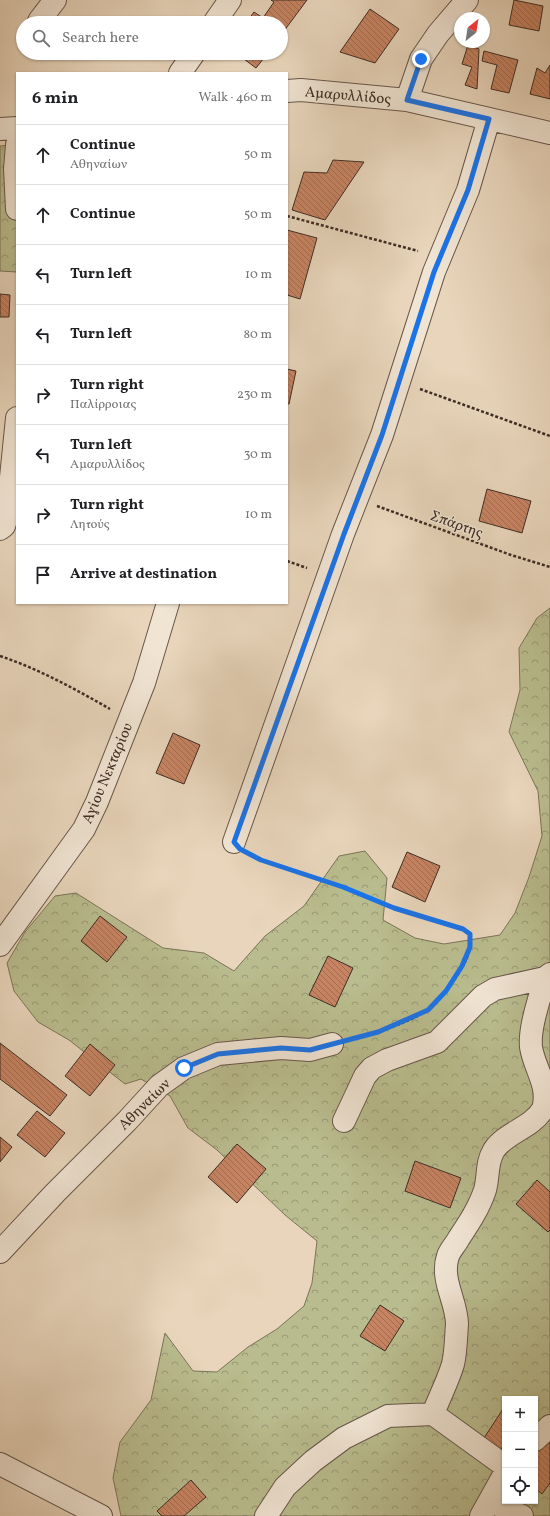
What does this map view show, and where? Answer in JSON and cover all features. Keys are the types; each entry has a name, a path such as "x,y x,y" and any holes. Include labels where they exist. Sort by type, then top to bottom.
{"street":[{"path":"43,16 55,0"},
{"path":"219,16 230,0"},
{"path":"407,100 421,59 438,34 467,0"},
{"path":"181,72 189,60"},
{"name":"Αμαρυλλίδος","path":"288,91 300,90 407,100 550,133"},
{"path":"234,842 357,499 382,435 440,257 468,190 489,119"},
{"path":"0,129 16,128"},
{"path":"16,157 16,189"},
{"path":"0,529 4,526 7,517 6,475 16,423"},
{"name":"Αγίου Νεκταρίου","path":"0,945 84,829 112,769 144,683 168,604"},
{"path":"344,1121 365,1076 372,1068 387,1060 437,1042 483,996 495,989 548,976 531,1036 531,1048 546,1082 548,1091 543,1109 530,1123 516,1130 495,1148 488,1162 485,1189 474,1214 448,1255 446,1276 454,1302 457,1323 453,1363 433,1414"},
{"name":"Αθηναίων","path":"0,1252 159,1086 184,1068 218,1054 281,1048 310,1050 332,1044"},
{"path":"266,1516 285,1487 313,1461 344,1438 388,1416 433,1414 502,1464"},
{"path":"538,1437 550,1426"},
{"path":"0,1464 101,1516"},
{"path":"502,1479 486,1508 522,1516"}],"path":[{"path":"288,216 353,235 440,257"},
{"path":"399,382 550,436"},
{"name":"Σπάρτης","path":"357,499 511,556 550,567"},
{"path":"0,656 18,662 75,689 130,720"},
{"path":"234,842 240,849 261,860 343,887 394,908 463,929 470,934 470,947 462,966 446,991 428,1010 378,1032 332,1044"}],"green space":[{"path":"16,144 16,272 0,271 0,146"},
{"path":"550,608 550,1516 121,1516 113,1478 120,1442 151,1400 165,1333 193,1371 217,1372 248,1347 277,1329 304,1306 312,1283 317,1241 285,1215 217,1150 188,1128 170,1096 141,1079 125,1084 69,1040 38,1022 14,991 7,963 25,932 55,896 76,893 163,948 204,953 234,971 265,936 304,906 339,856 365,851 387,878 383,920 415,938 444,944 500,935 515,913 529,877 542,836 538,791 509,732 520,690 519,648 537,618"}],"building":[{"path":"271,0 307,0 288,26 288,16 264,16 274,2"},
{"path":"514,0 543,6 539,31 509,25"},
{"path":"370,9 399,29 375,63 340,52"},
{"path":"254,12 260,16 251,16"},
{"path":"467,48 479,49 477,89 465,85 472,67 462,64"},
{"path":"484,51 518,60 509,93 491,89 497,65 482,61"},
{"path":"245,60 262,60 256,68"},
{"path":"550,65 550,99 530,94 537,68 545,73"},
{"path":"333,160 364,162 325,220 292,210 304,172 327,173"},
{"path":"288,230 317,238 300,299 288,295"},
{"path":"0,294 10,295 9,317 0,317"},
{"path":"288,369 296,371 288,404"},
{"path":"487,489 531,501 522,533 479,521"},
{"path":"173,733 200,745 184,784 156,773"},
{"path":"407,852 440,866 425,902 392,887"},
{"path":"100,916 127,937 107,962 81,941"},
{"path":"328,956 353,968 335,1007 309,995"},
{"path":"0,1043 67,1095 50,1116 0,1079"},
{"path":"90,1044 115,1065 90,1096 65,1076"},
{"path":"37,1111 65,1133 45,1157 17,1135"},
{"path":"0,1137 12,1147 0,1162"},
{"path":"237,1144 266,1169 237,1203 208,1177"},
{"path":"415,1161 461,1178 450,1208 405,1191"},
{"path":"537,1180 550,1192 550,1230 548,1232 516,1204"},
{"path":"380,1305 404,1321 385,1351 360,1336"},
{"path":"502,1411 502,1448 499,1452 482,1441"},
{"path":"541,1438 550,1444 550,1483 542,1494 538,1491 538,1442"},
{"path":"191,1480 206,1497 184,1516 162,1516 157,1511"}],"route":[{"path":"184,1068 218,1054 281,1048 310,1050 378,1032 428,1010 446,991 462,966 470,947 470,934 463,929 394,908 343,887 261,860 240,849 234,842 236,832 293,673 382,435 434,272 468,190 489,119 407,100 421,59"}]}
